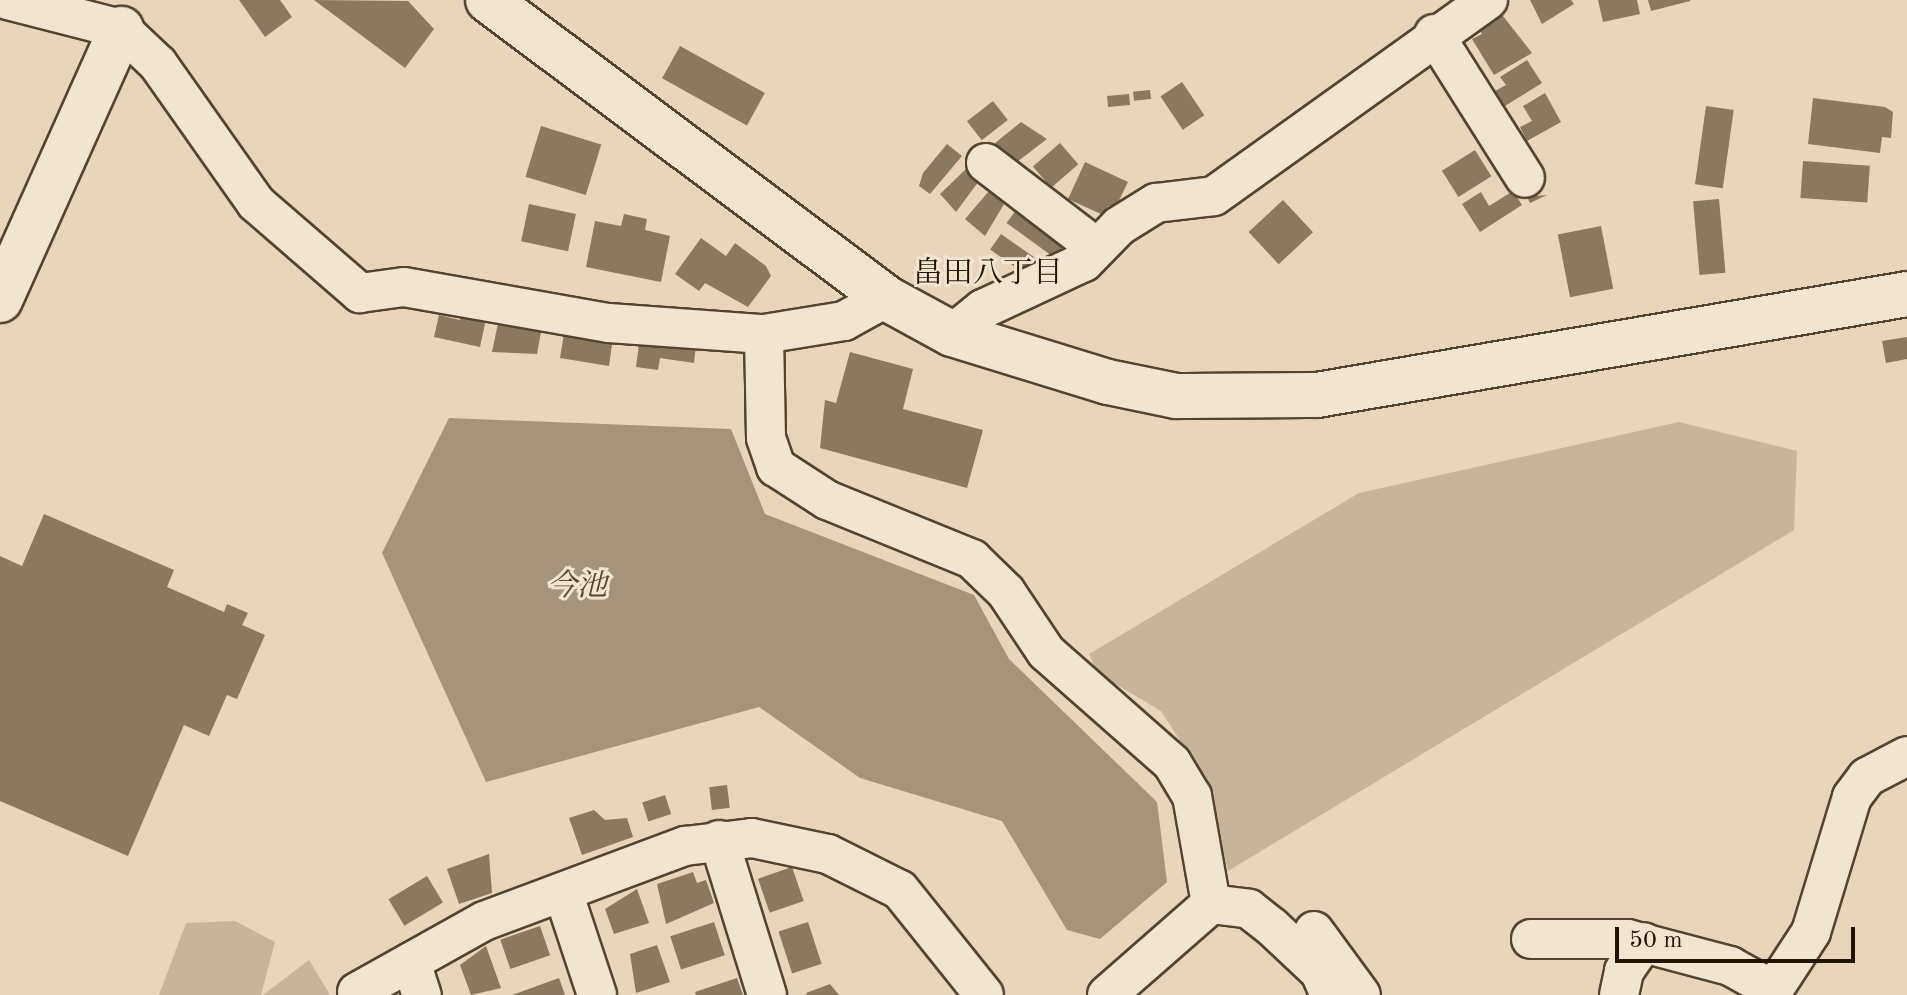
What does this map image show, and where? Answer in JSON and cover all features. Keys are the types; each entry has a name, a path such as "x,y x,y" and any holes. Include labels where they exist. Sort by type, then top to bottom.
{"street":[{"path":"8,0 107,15 158,64 256,203 360,293 404,287 609,323 764,334 844,321 886,298"},
{"path":"488,0 886,298 952,334 1108,382 1250,400 1317,395 1907,294"},
{"path":"952,334 983,309 1040,288 1156,203 1214,196 1434,34 1488,0"},
{"path":"0,300 13,236 107,15"},
{"path":"1434,34 1525,178"},
{"path":"986,163 1097,248"},
{"path":"764,334 766,438 776,467 816,495 972,559 1006,592 1046,652 1172,763 1192,796 1211,904"},
{"path":"1531,939 1644,942 1730,966 1772,992 1811,932 1852,797 1867,777 1907,756"},
{"path":"719,840 767,995"},
{"path":"357,992 416,978 484,921 719,840 790,843 900,890 984,995"},
{"path":"563,892 597,995"},
{"path":"1107,995 1211,904 1299,920 1356,980 1361,995"},
{"path":"1249,909 1300,949 1330,995"},
{"path":"1619,995 1624,971 1644,942"}],"shaded area":[{"path":"1679,422 1797,451 1794,530 1228,871 1206,781 1161,711 1097,673 1089,654 1359,493"},
{"path":"235,921 275,942 261,995 159,995 186,923"},
{"path":"309,960 330,995 263,995"}],"water":[{"name":"今池","path":"449,418 731,429 765,514 974,595 1009,659 1157,802 1167,882 1100,939 1067,930 1002,821 860,778 759,707 486,782 382,553"}],"building":[{"path":"239,0 280,0 292,17 265,37"},
{"path":"314,0 408,1 434,29 405,68"},
{"path":"1530,0 1571,0 1574,4 1542,24"},
{"path":"1598,0 1637,0 1640,14 1603,22"},
{"path":"1648,0 1690,0 1690,1 1651,11"},
{"path":"1499,11 1532,53 1494,75 1472,39 1482,34 1477,25"},
{"path":"680,46 765,93 747,125 662,78"},
{"path":"1527,60 1542,83 1505,106 1495,91 1506,85 1500,77"},
{"path":"1182,82 1204,115 1183,130 1160,97"},
{"path":"1150,90 1151,99 1134,101 1133,92"},
{"path":"1545,93 1561,122 1527,141 1520,127 1532,121 1523,106"},
{"path":"1129,94 1130,105 1108,107 1107,96"},
{"path":"1813,98 1885,107 1893,112 1891,138 1882,137 1880,153 1808,144"},
{"path":"993,101 1008,120 982,140 967,121"},
{"path":"1706,106 1734,110 1723,188 1695,184"},
{"path":"1021,122 1047,139 1013,165 995,143"},
{"path":"541,126 601,144 586,195 526,177"},
{"path":"1060,143 1078,164 1051,188 1033,167"},
{"path":"947,144 962,156 930,194 919,186 923,173"},
{"path":"1475,150 1491,176 1458,197 1442,171"},
{"path":"1803,161 1870,166 1867,203 1800,198"},
{"path":"1085,162 1128,182 1115,209 1108,206 1103,215 1068,199"},
{"path":"967,168 979,181 956,212 940,194"},
{"path":"989,191 1004,204 985,236 965,219"},
{"path":"1513,191 1522,205 1480,232 1462,204 1481,192 1489,206"},
{"path":"1534,191 1536,196 1547,195 1530,203 1526,195"},
{"path":"1719,199 1725,273 1700,275 1693,201"},
{"path":"1283,200 1313,232 1279,264 1249,232"},
{"path":"529,204 576,214 568,251 521,241"},
{"path":"1016,210 1064,245 1054,258 1007,223"},
{"path":"624,214 647,219 645,230 670,236 661,282 586,267 595,221 621,226"},
{"path":"1601,226 1613,289 1570,297 1558,234"},
{"path":"1001,234 1034,257 1023,273 990,250"},
{"path":"701,238 726,256 735,243 766,266 771,276 748,307 705,283 699,291 675,274"},
{"path":"462,314 486,319 480,347 434,337 439,315 460,320"},
{"path":"498,323 541,332 537,354 492,352"},
{"path":"564,334 613,337 609,366 560,358"},
{"path":"640,336 696,345 694,363 660,358 658,370 636,367"},
{"path":"1907,337 1907,359 1886,363 1882,341"},
{"path":"850,352 913,369 903,409 983,430 967,488 820,448 825,400 836,403"},
{"path":"44,514 174,570 167,587 224,612 227,604 248,613 242,625 265,635 237,699 227,695 209,736 184,725 128,856 0,801 0,556 22,566"},
{"path":"727,785 730,808 712,810 709,787"},
{"path":"665,795 671,814 648,821 642,802"},
{"path":"594,810 605,820 627,818 633,837 582,855 569,818"},
{"path":"489,854 492,893 459,904 447,869"},
{"path":"792,867 804,901 770,913 758,879"},
{"path":"693,872 697,883 706,880 714,903 666,924 657,884"},
{"path":"427,876 443,903 404,926 388,899"},
{"path":"637,889 649,923 614,934 605,909"},
{"path":"714,922 725,955 681,970 670,936"},
{"path":"808,922 822,964 792,973 779,932"},
{"path":"540,926 550,955 510,969 500,940"},
{"path":"657,945 670,982 636,993 630,954"},
{"path":"486,946 501,988 471,995 460,965"},
{"path":"559,978 565,995 512,995"},
{"path":"737,978 743,995 696,995 695,992"},
{"path":"830,984 839,995 806,993"}],"district":[{"name":"畠田八丁目","path":"988,274"}]}
